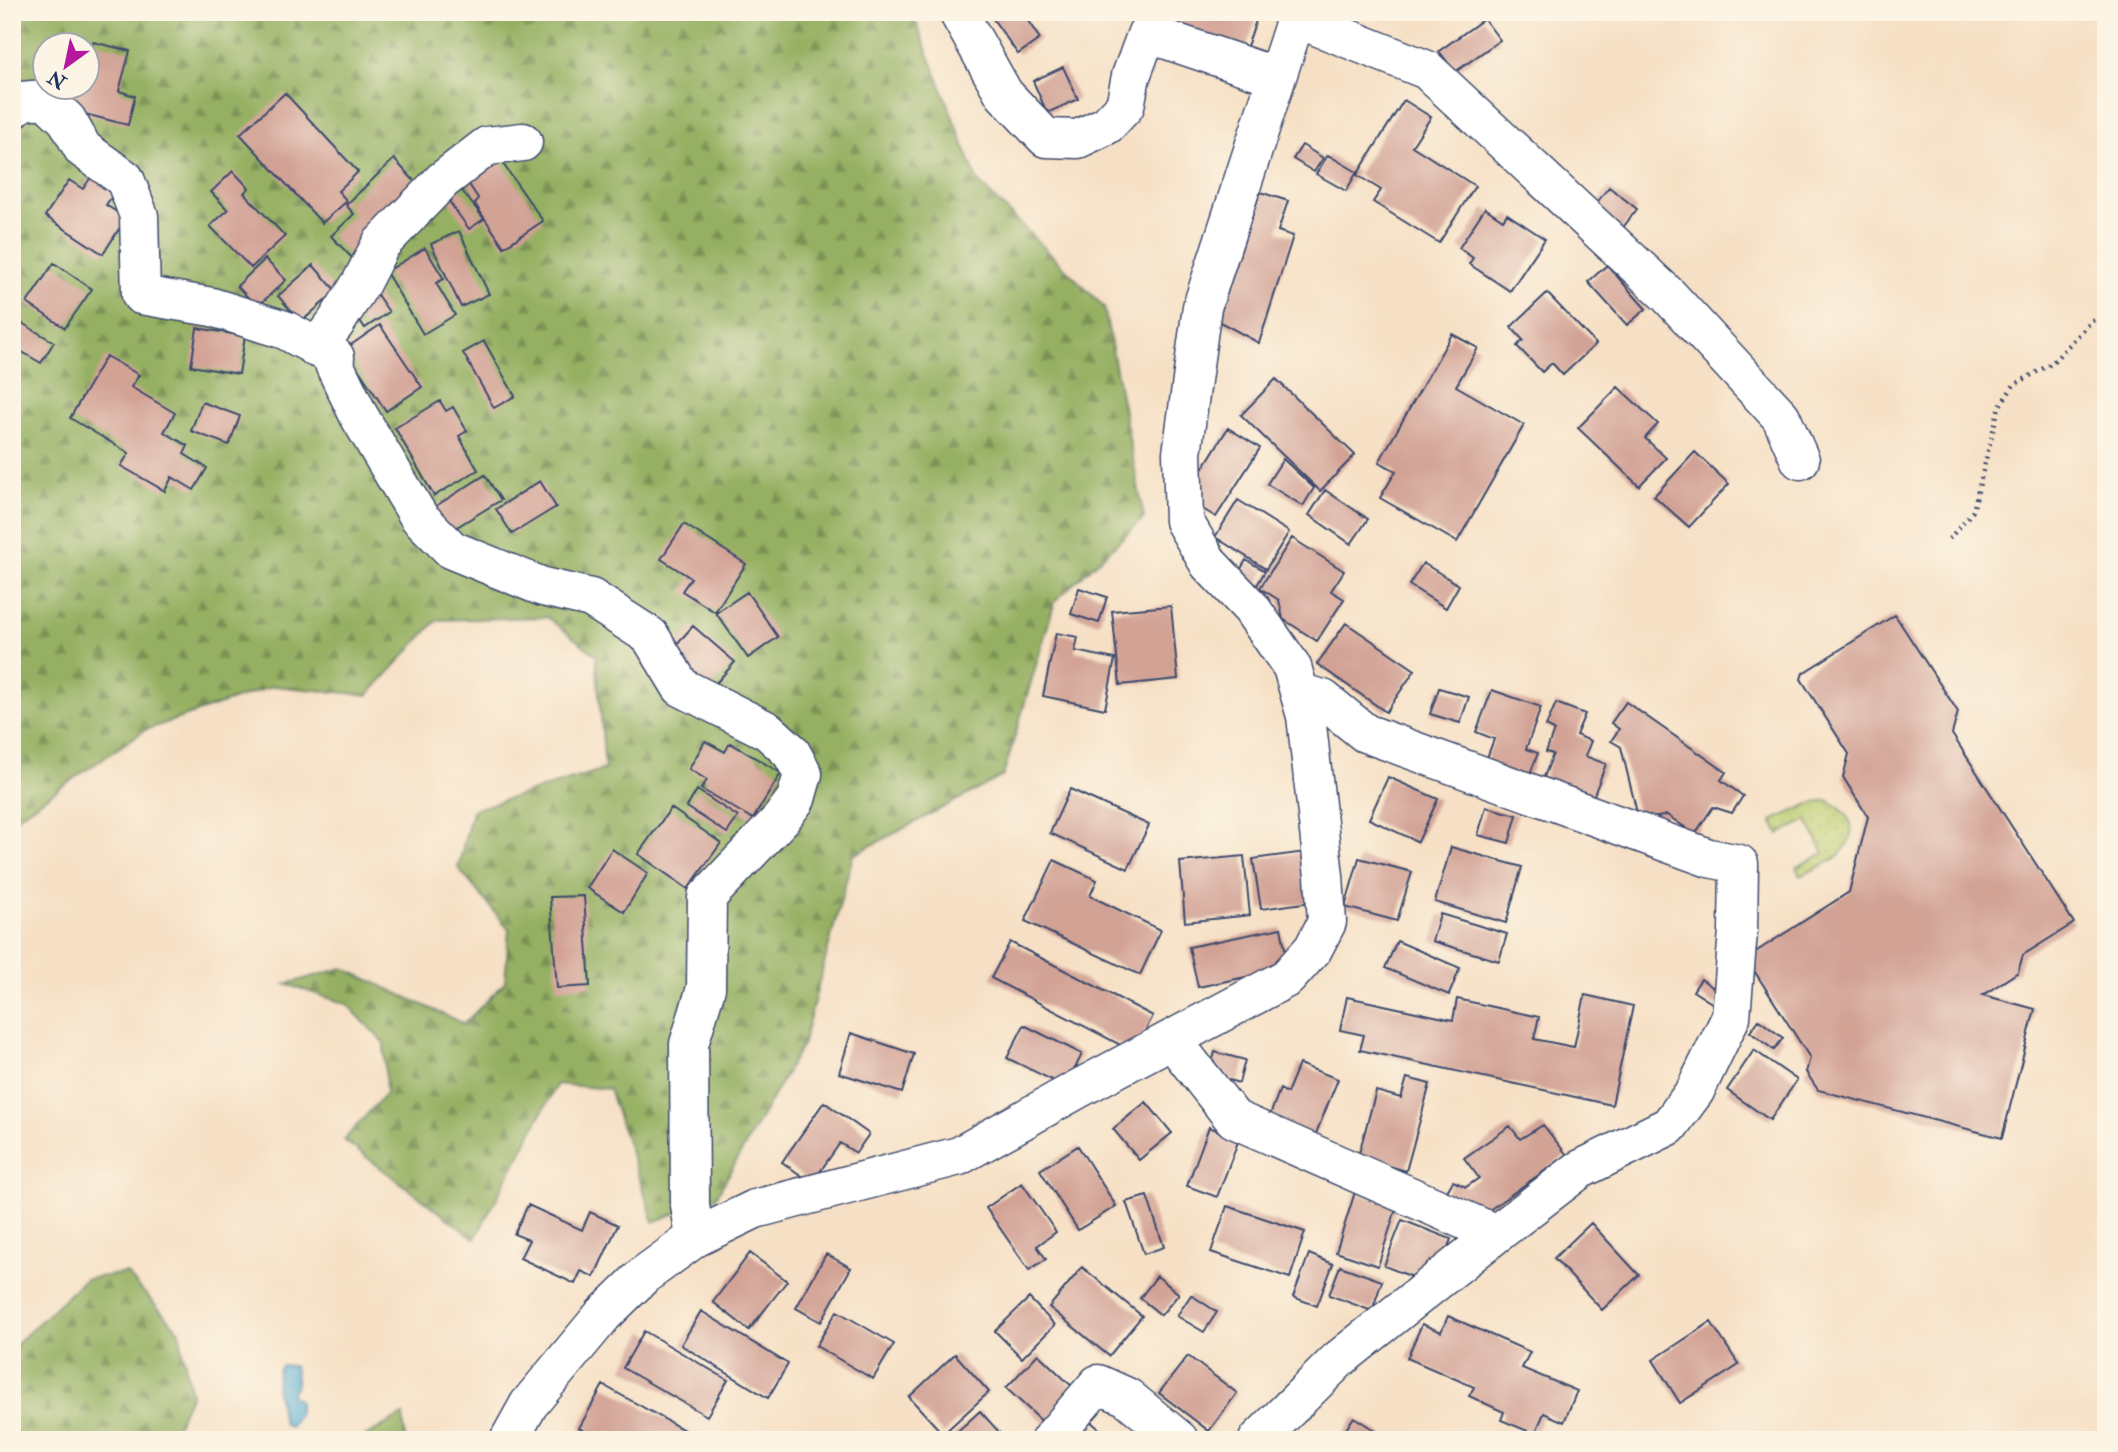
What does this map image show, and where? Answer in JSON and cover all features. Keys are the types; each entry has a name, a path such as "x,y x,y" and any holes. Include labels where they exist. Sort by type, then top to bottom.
{"street":[{"path":"958,12 1004,94 1046,138 1078,139 1107,125 1125,106 1131,76 1147,33 1277,77"},
{"path":"509,1440 529,1404 603,1315 644,1275 695,1238 755,1209 959,1156 1077,1089 1287,978 1313,949 1327,922 1308,729 1300,693 1292,667 1251,608 1209,564 1185,521 1182,453 1202,307 1297,15 1427,70 1669,296 1781,417 1800,460"},
{"path":"12,110 21,101 45,99 67,120 83,149 125,179 139,216 141,295 212,307 285,330 335,357 334,364 359,416 419,517 452,550 543,587 591,598 650,636 681,687 768,731 791,752 803,774 796,799 781,820 707,897 706,988 689,1044 690,1205 695,1238"},
{"path":"317,348 355,293 381,244 443,180 487,146 523,142"},
{"path":"1258,1440 1338,1360 1579,1170 1669,1126 1695,1091 1731,1017 1738,932 1739,864 1709,858 1365,733 1324,699 1300,693"},
{"path":"1172,1040 1234,1119 1496,1234"},
{"path":"1050,1440 1098,1384 1127,1396 1179,1440"}],"path":[{"path":"1949,539 1973,511 1999,407 2014,385 2051,364 2092,321 2106,314"}],"green space":[{"path":"12,12 912,12 978,182 1104,307 1144,518 1055,601 1003,776 853,855 803,1043 716,1197 654,1222 609,1089 557,1084 475,1239 344,1140 386,1093 384,1043 347,1004 286,984 343,968 464,1024 505,982 509,929 458,868 472,810 605,769 596,655 547,617 437,620 368,695 273,686 145,730 12,820"},
{"path":"1827,800 1847,816 1850,837 1840,854 1800,876 1797,867 1824,853 1807,820 1779,834 1772,821 1807,805"},
{"path":"126,1273 179,1331 191,1394 170,1440 12,1440 12,1348 85,1279"},
{"path":"403,1415 405,1440 358,1440"}],"water":[{"path":"281,1365 294,1366 297,1384 290,1395 299,1400 299,1413 290,1427 284,1425 277,1395 277,1379"}],"building":[{"path":"988,12 1022,12 1040,39 1018,54"},
{"path":"1163,12 1259,12 1246,49 1161,18"},
{"path":"1484,19 1500,40 1455,72 1439,51"},
{"path":"102,44 130,51 119,91 135,96 128,125 61,108 62,102 102,102"},
{"path":"1063,67 1078,99 1047,113 1033,81"},
{"path":"285,93 358,172 338,191 347,201 322,223 240,134"},
{"path":"1404,100 1431,117 1412,146 1475,186 1439,243 1373,202 1381,190 1357,175"},
{"path":"1302,145 1323,158 1314,172 1293,159"},
{"path":"1328,155 1357,172 1346,191 1316,174"},
{"path":"394,159 419,186 354,260 331,236 354,214 346,205"},
{"path":"501,161 543,221 504,247 475,204 478,198 468,183"},
{"path":"97,168 121,183 106,205 126,218 103,254 45,216 69,180 83,189"},
{"path":"233,171 249,188 244,193 285,236 251,268 210,226 228,210 211,192"},
{"path":"456,183 484,219 469,229 443,193"},
{"path":"1609,187 1637,209 1621,230 1592,209"},
{"path":"1260,192 1288,201 1278,231 1293,236 1259,343 1218,321"},
{"path":"1485,208 1503,220 1507,214 1545,239 1510,291 1469,264 1473,258 1459,248"},
{"path":"459,231 489,294 461,307 431,244"},
{"path":"425,248 444,279 436,283 455,315 423,334 386,272"},
{"path":"265,259 286,280 257,307 237,286"},
{"path":"54,263 92,289 65,328 27,303"},
{"path":"313,265 336,291 301,322 278,296"},
{"path":"1607,265 1646,309 1627,325 1588,282"},
{"path":"373,289 389,312 365,328 350,306"},
{"path":"1547,293 1596,344 1563,375 1552,363 1542,372 1517,346 1523,340 1511,327"},
{"path":"15,319 54,342 41,363 12,346 12,324"},
{"path":"380,325 422,387 386,411 345,349"},
{"path":"197,328 245,336 239,374 191,366"},
{"path":"1452,334 1478,348 1456,386 1524,425 1457,542 1380,498 1396,471 1379,462"},
{"path":"484,341 515,396 494,408 463,353"},
{"path":"106,356 139,375 131,387 175,413 164,432 188,446 184,454 207,468 194,490 172,477 165,491 121,466 129,453 70,418"},
{"path":"1276,379 1355,455 1320,491 1241,415"},
{"path":"1618,387 1658,424 1645,438 1666,458 1639,486 1578,428"},
{"path":"440,401 446,411 453,407 467,431 459,436 478,470 434,496 395,428"},
{"path":"202,402 240,416 229,445 191,431"},
{"path":"1228,428 1260,448 1216,517 1191,502 1191,487"},
{"path":"1695,452 1729,484 1689,527 1654,496"},
{"path":"1283,459 1314,488 1303,506 1267,484"},
{"path":"485,475 501,500 444,535 428,511"},
{"path":"540,481 556,507 512,534 496,509"},
{"path":"1325,490 1368,519 1351,544 1309,515"},
{"path":"1238,500 1289,532 1266,569 1215,537"},
{"path":"684,524 746,564 715,612 682,591 691,578 661,559"},
{"path":"1292,538 1344,571 1331,591 1344,599 1317,641 1283,619 1279,600 1260,588"},
{"path":"1246,560 1265,571 1252,594 1233,582"},
{"path":"1423,563 1459,585 1446,608 1409,585"},
{"path":"1079,588 1107,597 1099,623 1071,614"},
{"path":"747,592 778,637 748,658 716,613"},
{"path":"1171,606 1178,679 1120,685 1112,611"},
{"path":"1895,615 1958,712 1952,734 2074,923 2023,955 2018,972 1983,995 2035,1009 2002,1138 1818,1090 1806,1072 1810,1058 1746,958 1849,892 1868,817 1843,777 1849,754 1801,679 1803,673"},
{"path":"1346,623 1415,670 1386,712 1317,664"},
{"path":"693,626 735,662 708,692 667,655"},
{"path":"1056,633 1078,637 1075,651 1115,659 1105,709 1043,696"},
{"path":"1439,688 1469,697 1460,723 1430,714"},
{"path":"1492,690 1541,707 1526,749 1538,753 1525,787 1482,771 1494,739 1476,732"},
{"path":"1626,702 1726,772 1721,780 1743,796 1732,813 1713,807 1695,834 1667,815 1639,821 1621,747 1611,741 1619,729 1611,723"},
{"path":"1556,703 1585,714 1576,735 1591,741 1585,756 1606,764 1588,810 1539,790 1553,754 1546,752 1554,730 1546,726"},
{"path":"705,741 725,752 730,743 781,773 753,819 701,789 707,780 689,769"},
{"path":"1388,777 1438,799 1418,842 1369,819"},
{"path":"1070,789 1149,825 1128,869 1050,833"},
{"path":"697,790 738,817 727,833 687,807"},
{"path":"1486,807 1517,815 1509,843 1478,835"},
{"path":"671,808 721,843 688,889 638,854"},
{"path":"1451,847 1522,867 1506,923 1435,902"},
{"path":"612,849 648,873 624,912 587,888"},
{"path":"1305,852 1312,902 1261,909 1253,859"},
{"path":"1244,856 1250,915 1185,922 1180,862"},
{"path":"1359,858 1412,872 1397,921 1345,907"},
{"path":"1054,860 1097,880 1090,896 1161,930 1140,975 1025,921"},
{"path":"584,896 590,986 557,988 550,897"},
{"path":"1440,914 1507,934 1499,961 1432,941"},
{"path":"1281,928 1289,968 1198,987 1189,947"},
{"path":"1397,941 1460,968 1449,995 1385,968"},
{"path":"1010,942 1153,1016 1134,1052 991,978"},
{"path":"1701,979 1725,996 1718,1007 1693,991"},
{"path":"1585,995 1633,1006 1612,1105 1360,1050 1364,1035 1340,1030 1347,997 1453,1020 1457,999 1539,1017 1534,1039 1574,1047"},
{"path":"1759,1020 1783,1038 1774,1050 1750,1032"},
{"path":"1024,1025 1082,1054 1066,1087 1007,1058"},
{"path":"851,1033 914,1054 902,1093 839,1073"},
{"path":"1754,1050 1797,1080 1770,1120 1727,1090"},
{"path":"1215,1052 1245,1060 1239,1083 1209,1074"},
{"path":"1299,1064 1338,1079 1313,1141 1267,1123 1280,1089 1287,1093"},
{"path":"1407,1078 1430,1084 1406,1171 1358,1157 1376,1091 1401,1098"},
{"path":"824,1102 869,1134 856,1153 840,1143 812,1183 782,1162"},
{"path":"1146,1102 1172,1133 1139,1160 1113,1129"},
{"path":"1543,1125 1567,1155 1485,1213 1442,1200 1453,1181 1466,1187 1479,1178 1464,1158 1510,1126 1520,1139"},
{"path":"1209,1127 1239,1139 1217,1197 1187,1186"},
{"path":"1078,1146 1116,1206 1078,1230 1040,1170"},
{"path":"1022,1183 1056,1232 1037,1246 1046,1259 1029,1270 986,1208"},
{"path":"1355,1192 1397,1206 1378,1266 1336,1252"},
{"path":"1147,1196 1164,1247 1144,1254 1126,1202"},
{"path":"528,1205 582,1230 590,1212 618,1225 594,1277 581,1271 575,1284 520,1258 529,1240 514,1234"},
{"path":"1227,1206 1305,1232 1290,1278 1211,1252"},
{"path":"1402,1220 1451,1239 1445,1255 1418,1279 1384,1266"},
{"path":"1591,1223 1639,1275 1602,1310 1554,1258"},
{"path":"750,1253 787,1281 749,1330 713,1302"},
{"path":"826,1254 851,1268 821,1322 796,1308"},
{"path":"1309,1254 1333,1264 1317,1306 1293,1297"},
{"path":"1340,1266 1382,1281 1372,1311 1329,1295"},
{"path":"1082,1267 1142,1316 1109,1356 1049,1307"},
{"path":"1157,1276 1179,1294 1161,1315 1140,1298"},
{"path":"1191,1295 1217,1312 1204,1332 1177,1316"},
{"path":"1029,1298 1055,1325 1022,1358 995,1331"},
{"path":"701,1311 788,1364 768,1398 681,1345"},
{"path":"837,1311 894,1344 873,1379 816,1346"},
{"path":"1448,1316 1530,1352 1522,1368 1577,1391 1564,1422 1544,1413 1535,1434 1501,1420 1504,1412 1469,1396 1474,1387 1407,1358 1422,1324 1441,1332"},
{"path":"1711,1322 1739,1365 1680,1403 1653,1360"},
{"path":"644,1331 728,1380 707,1416 623,1368"},
{"path":"955,1354 989,1392 943,1434 909,1397"},
{"path":"1038,1354 1079,1393 1047,1426 1006,1388"},
{"path":"1188,1356 1237,1393 1209,1431 1159,1393"},
{"path":"603,1385 689,1433 685,1440 600,1440 579,1428"},
{"path":"980,1411 1006,1440 948,1440"},
{"path":"1354,1417 1390,1440 1339,1440"},
{"path":"1090,1421 1112,1440 1074,1440"}]}
